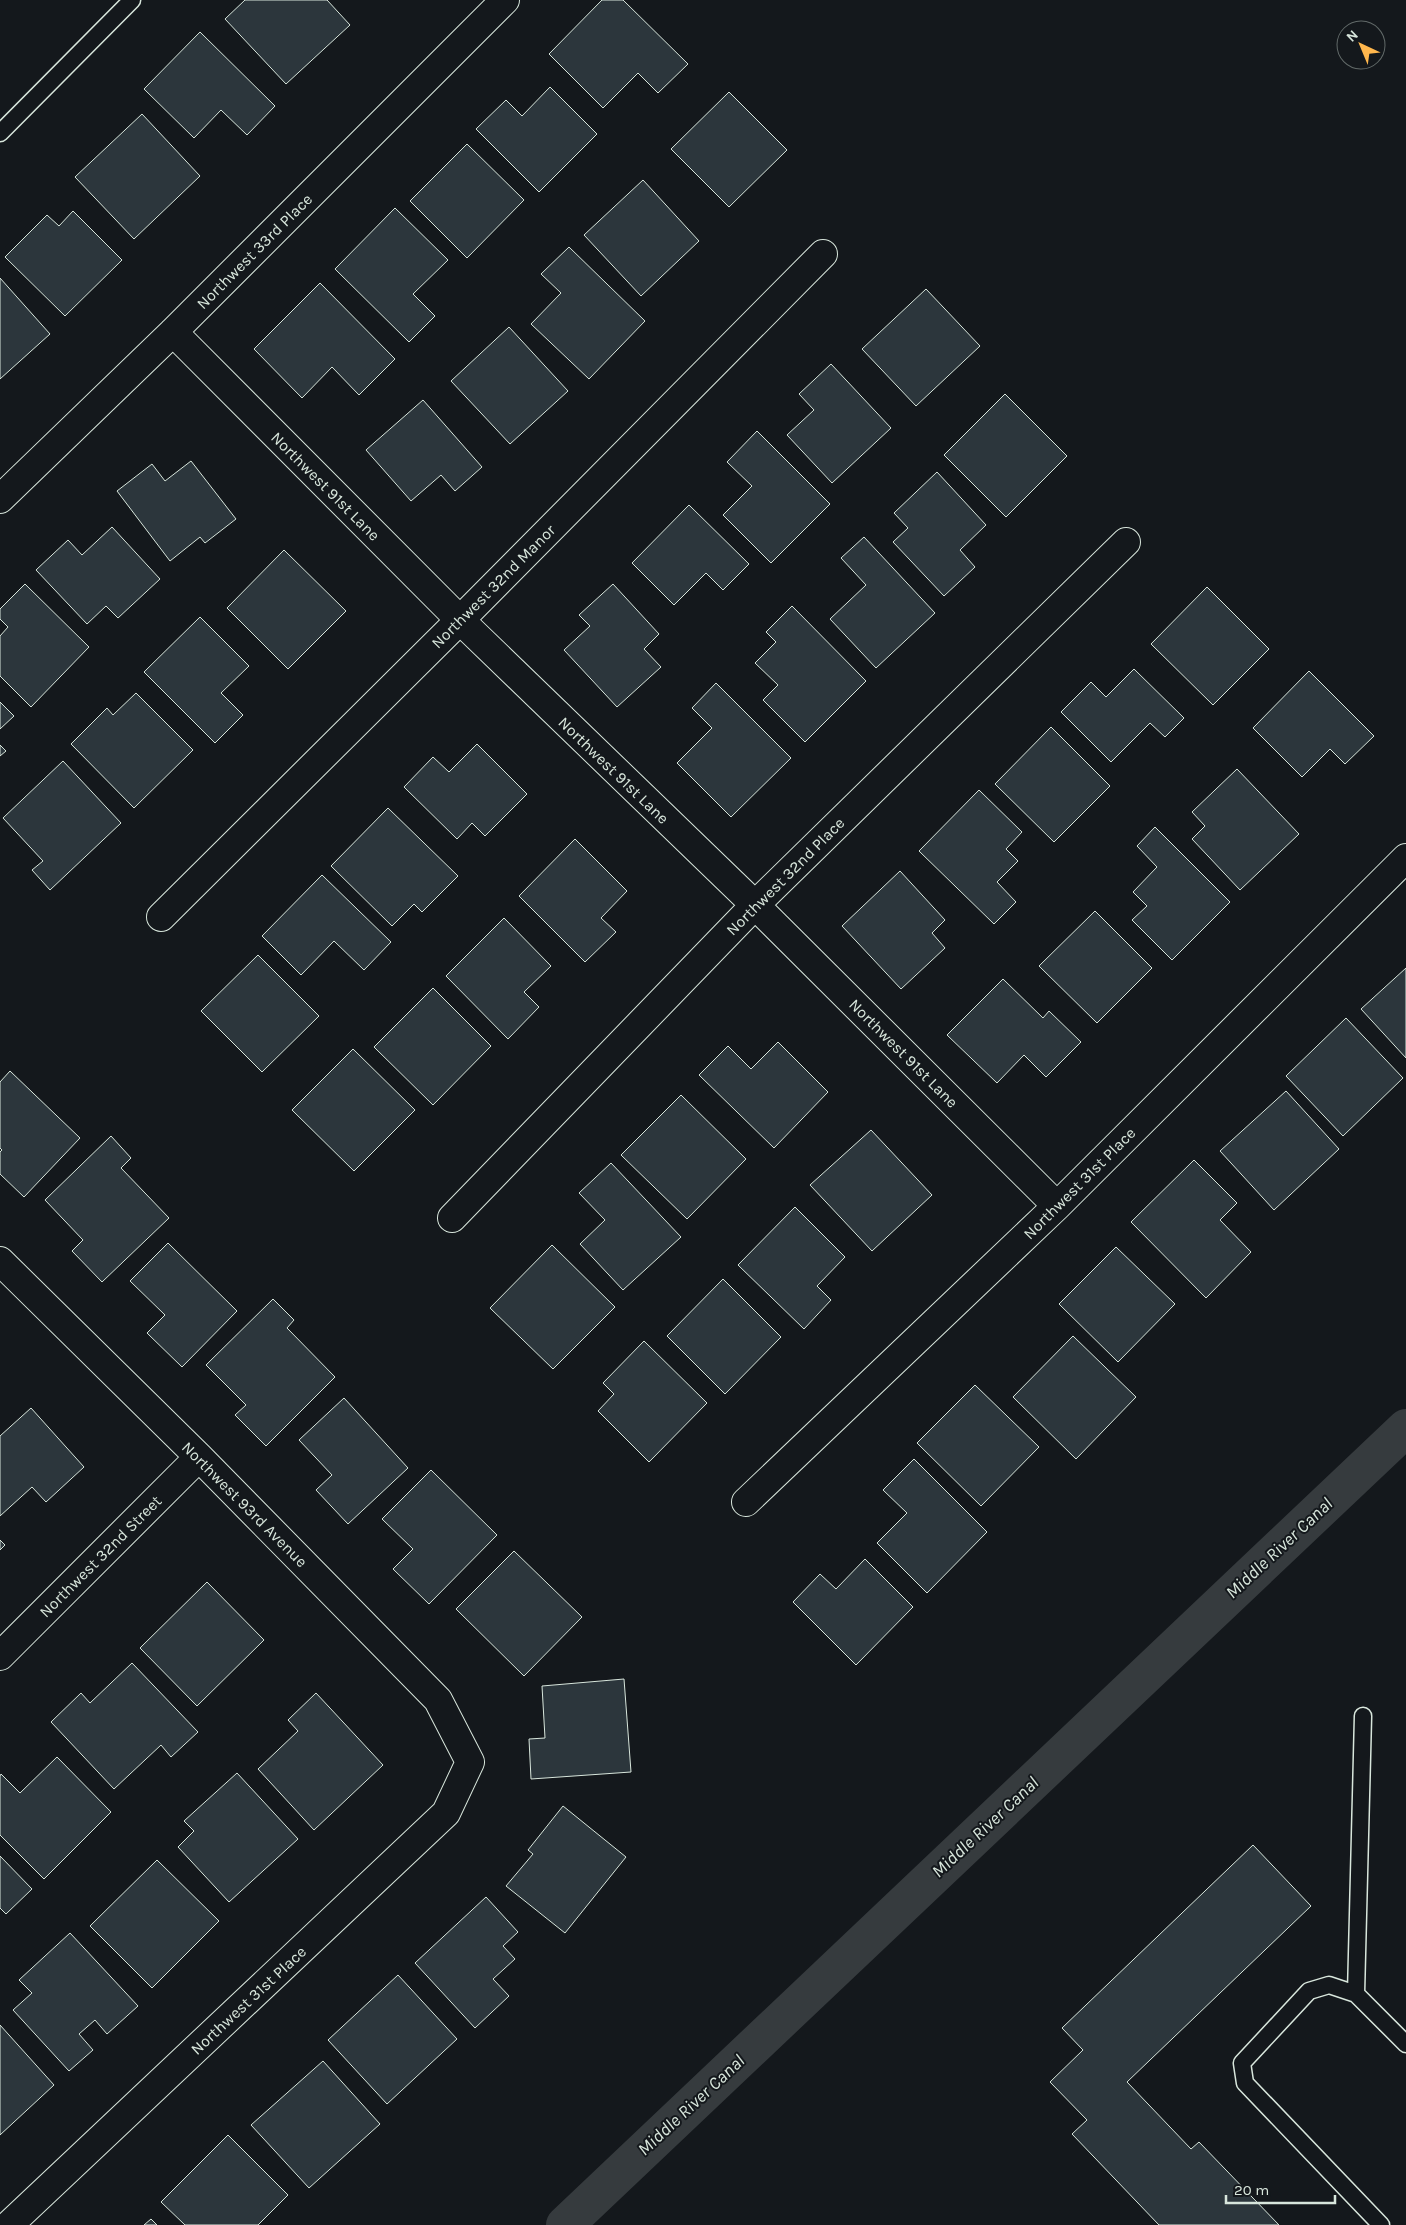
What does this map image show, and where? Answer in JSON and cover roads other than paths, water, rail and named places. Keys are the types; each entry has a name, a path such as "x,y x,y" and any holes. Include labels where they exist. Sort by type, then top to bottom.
{"street":[{"name":"Northwest 33rd Place","path":"0,499 173,332 505,0"},
{"name":"Northwest 32nd Manor","path":"161,917 460,620 823,254"},
{"name":"Northwest 91st Lane","path":"173,332 460,620 755,905 1057,1206"},
{"name":"Northwest 32nd Place","path":"452,1218 755,905 1126,542"},
{"name":"Northwest 31st Place","path":"746,1502 1057,1206 1406,858"},
{"name":"Northwest 93rd Avenue","path":"0,1261 200,1457 438,1700 470,1762"},
{"name":"Northwest 32nd Street","path":"0,1656 200,1457"},
{"name":"Northwest 31st Place","path":"9,2225 446,1813 470,1762"}],"lane":[{"path":"0,133 132,0"},
{"path":"1356,1994 1363,1716"},
{"path":"1381,2225 1245,2083 1242,2063 1309,1991 1329,1984 1356,1994 1406,2044"}],"waterway":[{"name":"Middle River Canal","path":"565,2225 1406,1428"}]}
